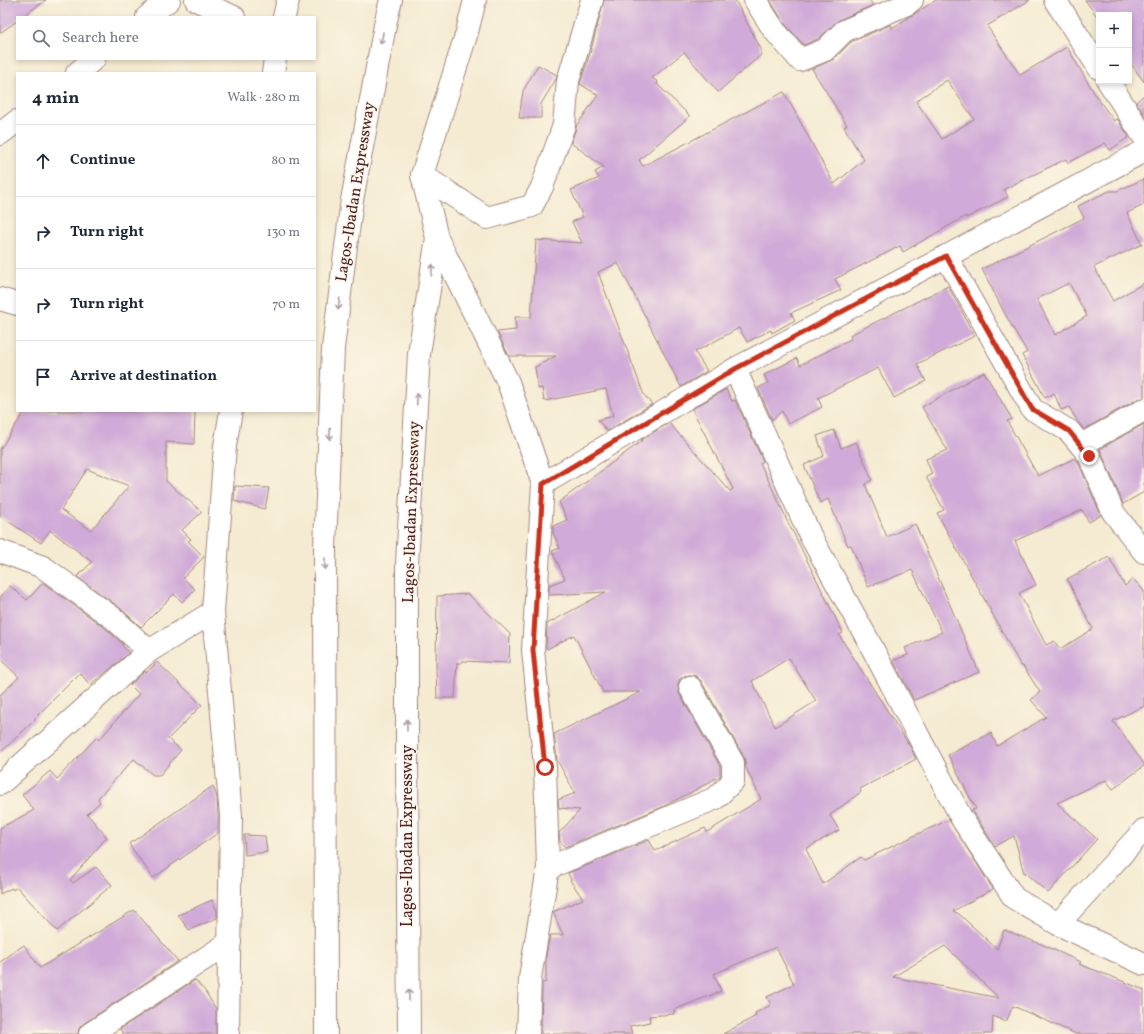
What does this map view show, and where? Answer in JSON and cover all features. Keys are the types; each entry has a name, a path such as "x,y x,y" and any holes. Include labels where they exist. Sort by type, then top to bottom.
{"main road":[{"path":"148,16 169,0"},
{"path":"196,0 232,16"},
{"path":"284,16 288,0"},
{"name":"Lagos-Ibadan Expressway","path":"326,1034 325,547 333,348 352,200 391,0"},
{"name":"Lagos-Ibadan Expressway","path":"410,1034 407,766 408,564 419,354 436,238 422,175 467,32 475,0"},
{"path":"422,175 487,218 532,206 542,187 564,125 568,81 592,0"},
{"path":"755,0 774,30 800,60 825,50 844,31 907,4 912,0"},
{"path":"1055,0 1096,63"},
{"path":"78,72 93,60"},
{"path":"273,72 275,60"},
{"path":"1110,84 1144,137"},
{"path":"0,134 16,122"},
{"path":"543,484 735,369 1144,151"},
{"path":"436,238 508,382 543,484 533,650 545,767 548,868 530,978 528,1034"},
{"path":"946,256 1032,409 1069,431 1081,445 1089,456 1113,512 1144,552"},
{"path":"0,299 16,304"},
{"path":"735,369 811,537 962,819 1014,898 1058,924 1144,964"},
{"path":"1081,445 1144,410"},
{"path":"228,1034 231,816 213,612 226,446 231,412"},
{"path":"0,551 44,566 114,618 149,651"},
{"path":"0,784 149,651 213,612"},
{"path":"548,868 716,798 733,781 733,763 690,687"},
{"path":"1058,924 1144,830"},
{"path":"90,1034 230,942"}],"building":[{"path":"0,0 46,0 23,16 16,16 16,22 0,33"},
{"path":"604,0 735,0 761,49 761,55 718,92 684,52 652,78 658,82 657,84 690,116 639,160 643,166 784,92 834,184 864,160 844,127 847,125 812,69 834,59 851,42 890,25 892,28 936,0 1030,0 987,26 1020,75 1067,47 1096,96 1114,121 1117,118 1129,137 1110,150 1105,143 1068,163 1066,159 1004,189 1008,197 966,218 966,216 903,252 900,246 835,279 841,290 791,313 795,320 772,333 771,330 747,342 739,328 695,352 707,371 681,387 618,263 598,272 644,395 652,404 607,431 598,420 613,416 606,389 544,401 542,388 538,389 535,367 556,356 509,356 497,332 516,330 515,317 531,317 536,240 582,243 572,222 583,217 571,190 599,178 595,172 604,167 571,143 577,125 598,95 580,84 591,50","holes":["947,80 974,119 942,139 916,101"]},
{"path":"770,0 869,0 873,5 839,20 818,39 804,45 784,23"},
{"path":"1085,0 1144,0 1144,82 1132,65 1132,12 1096,12 1096,15"},
{"path":"538,65 557,75 556,79 541,104 541,118 519,118 523,91"},
{"path":"1144,95 1144,114 1136,102"},
{"path":"1144,179 1144,205 1127,213 1142,244 1094,267 1113,301 1144,283 1144,398 1138,399 1084,429 1069,407 1061,410 1054,393 1045,398 1022,355 1027,352 1006,316 982,269 1084,218 1078,206 1109,191 1117,191","holes":["1069,283 1087,316 1055,335 1037,299"]},
{"path":"948,286 975,336 917,364 926,381 894,398 878,368 818,398 822,407 788,424 782,411 772,420 758,388 768,383 764,375 797,358 800,365 851,339 850,335"},
{"path":"984,372 1012,419 1007,421 1038,476 1075,458 1101,515 1089,522 1082,510 1015,541 1036,585 1019,593 1046,645 1054,641 1060,649 1093,629 1067,579 1109,557 1125,586 1133,579 1144,591 1144,706 1113,721 1144,766 1113,789 1106,780 1057,803 1097,839 1048,893 1025,873 1026,872 1024,873 1014,836 995,846 994,845 972,810 976,809 948,755 991,733 997,746 1046,717 1031,700 1040,692 1023,666 1021,666 937,513 944,510 926,477 932,474 926,459 947,450 922,407"},
{"path":"726,389 732,401 735,400 763,461 760,463 785,517 843,633 839,635 911,748 916,759 860,789 861,792 830,815 839,830 806,849 823,884 861,857 864,860 949,820 993,889 953,911 959,914 997,949 1004,930 1041,944 1081,962 1079,964 1144,990 1144,1034 1076,1034 1013,1006 1006,1022 993,1016 992,1034 723,1034 756,1016 755,1013 771,1005 767,997 794,984 776,947 714,974 721,991 674,1010 674,1014 649,1016 650,1022 630,1026 632,1034 541,1034 542,983 546,982 546,956 550,935 563,935 553,912 583,899 570,880 568,873 649,840 655,851 705,828 707,832 761,799 746,768 744,757 701,681 696,676 684,676 679,680 679,693 720,766 720,776 660,808 565,847 560,842 559,833 580,810 559,808 558,800 575,793 557,760 554,734 641,692 603,692 574,635 547,649 546,647 547,624 606,592 549,595 549,585 565,579 552,551 560,548 553,533 553,526 567,520 559,502 643,440 641,440 669,423 730,491 733,489 692,409","holes":["789,658 816,701 775,727 752,681","945,946 999,998 893,977"]},
{"path":"24,412 195,412 194,444 166,442 166,481 202,512 182,530 191,539 188,541 204,557 183,578 195,589 182,602 174,594 141,627 120,608 77,577 92,562 50,530 41,543 0,516 0,449","holes":["87,469 129,486 91,530 61,510"]},
{"path":"1144,424 1144,492 1123,504 1100,449"},
{"path":"834,430 841,448 856,442 872,480 865,484 887,537 915,524 979,672 914,700 894,660 908,655 905,648 942,632 912,570 868,587 851,545 848,546 828,499 820,503 804,465 824,456 817,436"},
{"path":"235,486 269,488 265,509 234,501"},
{"path":"43,583 105,628 123,644 122,645 129,653 90,685 80,673 34,719 35,720 0,753 0,695 19,677 0,659 0,597 10,586 27,600"},
{"path":"468,594 510,634 509,663 462,661 462,663 457,663 455,698 437,698 437,596"},
{"path":"157,662 202,705 168,739 181,750 160,775 153,775 134,759 98,798 100,802 87,814 107,837 70,880 73,883 96,867 112,885 57,931 17,887 13,890 12,888 0,894 0,828 34,810 22,795 50,771 57,779 97,737 99,740 139,694 130,685 145,671 146,673"},
{"path":"213,786 217,797 218,833 153,878 129,844"},
{"path":"244,835 265,836 267,852 245,855"},
{"path":"212,900 217,911 217,918 189,930 178,915"},
{"path":"134,910 178,961 83,1024 79,1028 78,1034 0,1034 0,962 24,945 40,968"},
{"path":"195,980 205,991 216,1009 216,1034 123,1034 120,1029"}],"route":[{"path":"545,767 533,650 543,484 735,369 946,256 1032,409 1069,431 1089,456"}]}
